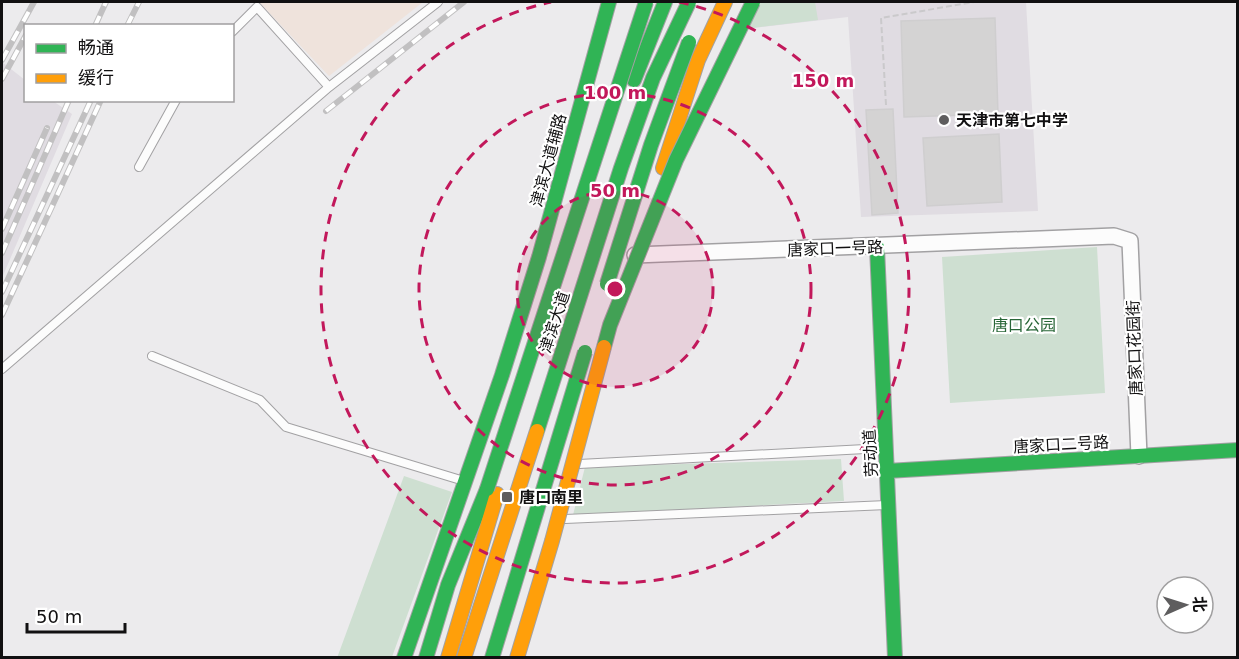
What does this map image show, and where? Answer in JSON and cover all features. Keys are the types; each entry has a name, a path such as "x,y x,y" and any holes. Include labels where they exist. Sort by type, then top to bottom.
{"main road":[{"name":"津滨大道辅路","path":"404,657 539,257 609,2"},
{"path":"625,62 640,2"},
{"path":"625,62 646,2"},
{"path":"448,657 461,608 572,256 641,59 665,2"},
{"name":"津滨大道","path":"464,657 621,168 653,78 689,2"},
{"path":"531,657 579,464 641,254 677,119 698,60 725,2"},
{"path":"517,657 552,541 610,325 676,160 753,2"},
{"path":"603,296 663,111 692,34"},
{"name":"津滨大道","path":"436,657 487,489 625,62"},
{"name":"劳动道","path":"877,246 895,657"},
{"path":"492,657 546,470 588,341"},
{"name":"唐家口二号路","path":"887,471 1238,450"},
{"path":"426,657 448,585 487,489"}],"street":[{"name":"唐家口一号路","path":"539,257 1114,236 1130,241"},
{"name":"唐家口花园街","path":"1130,241 1139,456"}],"lane":[{"path":"2,369 329,87 438,2"},
{"path":"234,30 260,4 329,87"},
{"path":"139,168 175,102"},
{"path":"152,356 260,400 286,427 293,430 465,481"},
{"path":"579,464 886,448"},
{"path":"565,519 889,505"}],"path":[{"path":"886,105 881,18 974,2"}],"shaded area":[{"path":"259,2 423,2 329,76"},
{"name":"天津市第七中学","path":"760,2 1026,2 1038,211 861,217 848,17 744,29"},
{"path":"2,62 24,79 24,102 54,102 72,114 2,278"}],"green space":[{"path":"760,2 815,2 818,20 744,29"},
{"name":"唐口公园","path":"1097,247 1105,393 950,403 942,257"},
{"path":"841,459 844,501 573,515 585,467"},
{"path":"404,476 452,492 392,657 337,658"}],"building":[{"path":"995,18 998,114 904,117 901,21"},
{"path":"893,109 898,213 872,215 866,110"},
{"path":"999,134 1002,202 927,206 923,138"}],"railway":[{"path":"2,60 34,2"},
{"path":"96,24 106,2"},
{"path":"128,24 139,2"},
{"path":"326,111 464,2"},
{"path":"2,79 24,39"},
{"path":"2,253 68,102"},
{"path":"2,292 90,102"},
{"path":"2,315 100,102"},
{"path":"2,229 47,128"}],"traffic: fast":[{"path":"404,658 502,375 539,257 609,2"},
{"path":"487,489 646,2"},
{"path":"634,80 665,2"},
{"path":"537,431 621,168 653,78 689,2"},
{"path":"604,347 610,325 676,160 753,2"},
{"path":"607,284 651,145 689,42"},
{"path":"877,247 895,658"},
{"path":"492,658 585,352"},
{"path":"887,471 1238,450"},
{"path":"426,658 448,585 487,489"}],"traffic: slow":[{"path":"663,168 698,60 725,2"},
{"path":"517,658 552,541 604,347"},
{"path":"464,658 537,431"},
{"path":"448,658 497,494"}],"place":[{"name":"天津市第七中学","path":"944,120"},
{"name":"唐口南里","path":"507,497"}]}
